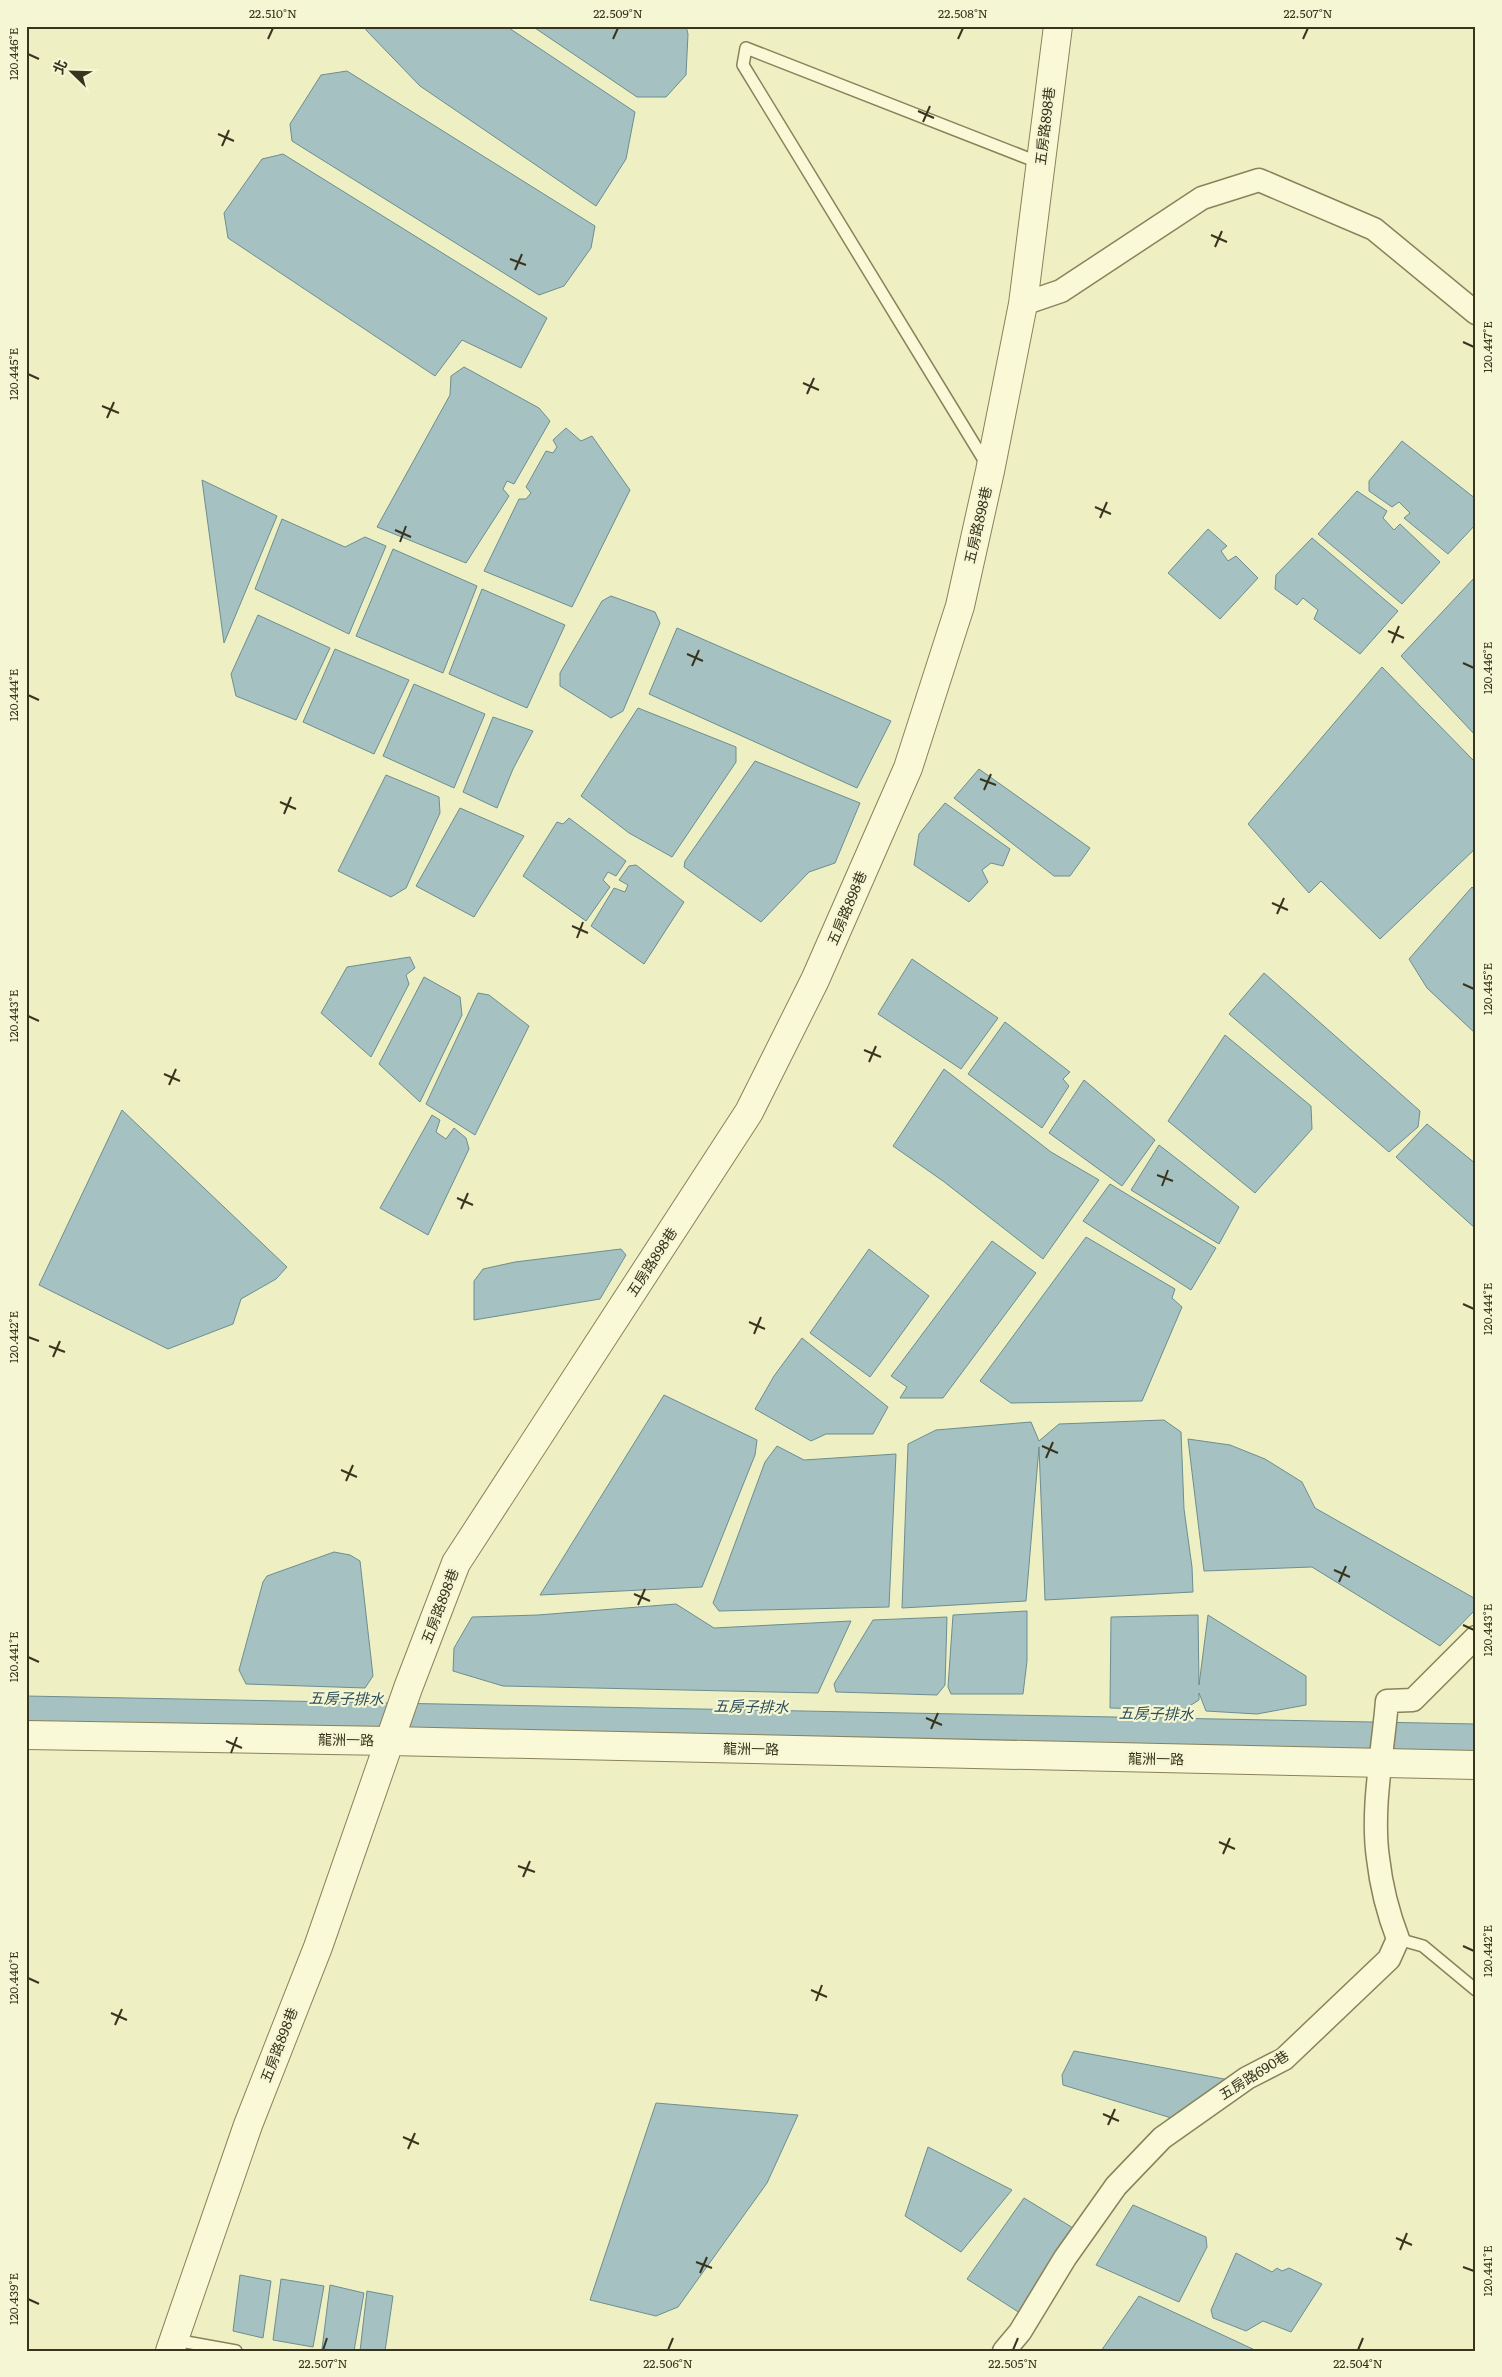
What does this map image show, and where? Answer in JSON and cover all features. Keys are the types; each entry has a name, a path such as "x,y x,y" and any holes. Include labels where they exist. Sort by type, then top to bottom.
{"street":[{"name":"五房路898巷","path":"172,2345 248,2125 318,1947 404,1700 456,1563 748,1112 815,980 908,768 960,606 990,471 1023,304 1058,26"},
{"path":"1023,304 1061,291 1202,198 1260,180 1374,229 1476,313"},
{"path":"1398,1939 1385,1898 1377,1857 1377,1810 1387,1702 1413,1700 1476,1637"},
{"name":"龍洲一路","path":"26,1735 390,1741 1476,1765"},
{"name":"五房路690巷","path":"1004,2351 1020,2332 1065,2258 1116,2186 1149,2151 1162,2138 1247,2078 1284,2059 1389,1960 1398,1939"}],"lane":[{"path":"990,471 743,65 746,48 1040,163"},
{"path":"1398,1939 1423,1946 1476,1990"},
{"path":"172,2345 236,2351"}],"water":[{"path":"366,26 506,26 635,112 626,159 596,206 420,86 366,30"},
{"path":"532,26 686,26 688,34 686,75 666,97 637,97"},
{"path":"347,71 595,226 591,248 564,286 539,295 292,141 290,124 321,75"},
{"path":"283,154 547,318 521,368 462,340 435,376 228,238 224,213 262,159"},
{"path":"464,367 539,408 550,421 514,484 507,481 503,489 509,496 466,563 377,527 450,395 451,376"},
{"path":"566,428 581,441 592,436 630,490 572,607 484,571 519,499 526,499 531,493 526,487 546,451 553,453 557,447 553,440"},
{"path":"1402,441 1476,499 1476,524 1448,554 1404,518 1410,513 1399,502 1392,507 1369,491 1369,481"},
{"path":"202,480 277,516 224,643"},
{"path":"1357,491 1387,511 1383,518 1394,530 1400,524 1440,562 1402,604 1318,534"},
{"path":"282,519 345,547 365,537 386,546 349,634 255,589"},
{"path":"1208,529 1227,546 1221,551 1228,561 1236,556 1258,578 1220,619 1168,573"},
{"path":"1312,538 1398,611 1360,654 1314,619 1318,610 1303,598 1297,605 1275,589 1276,575"},
{"path":"393,549 477,586 443,673 356,636"},
{"path":"1476,576 1476,736 1401,656"},
{"path":"482,589 565,625 527,708 449,674"},
{"path":"611,596 655,612 660,623 623,711 611,718 560,686 560,673 602,601"},
{"path":"258,615 330,648 296,720 236,696 231,674"},
{"path":"677,628 891,721 857,788 649,694"},
{"path":"335,649 409,680 374,754 303,722"},
{"path":"1382,667 1476,763 1476,848 1380,939 1321,881 1309,893 1248,824"},
{"path":"414,684 485,714 454,788 383,756"},
{"path":"638,708 736,747 736,762 672,857 629,833 581,796"},
{"path":"493,717 533,731 513,769 497,808 463,792"},
{"path":"755,761 860,803 835,863 809,872 761,922 684,867 685,861"},
{"path":"979,769 1090,848 1070,876 1054,876 954,798"},
{"path":"386,775 439,797 440,813 406,888 391,897 338,871"},
{"path":"945,803 1010,849 1003,866 991,863 982,870 988,882 969,902 914,865 919,834"},
{"path":"460,808 524,836 474,917 416,886"},
{"path":"569,818 626,861 616,876 608,872 603,880 610,887 586,921 523,876 557,822 563,824"},
{"path":"636,865 684,902 644,964 591,926 614,888 625,892 628,885 619,880 629,866"},
{"path":"1472,887 1476,892 1476,1034 1427,988 1409,959"},
{"path":"410,957 415,968 406,975 409,984 371,1057 321,1013 347,967"},
{"path":"912,959 998,1018 961,1069 878,1014"},
{"path":"1264,973 1420,1111 1418,1127 1389,1152 1229,1014"},
{"path":"424,977 460,997 462,1015 420,1102 379,1064"},
{"path":"478,993 489,995 529,1026 475,1135 426,1104"},
{"path":"1005,1022 1070,1072 1063,1079 1069,1086 1042,1128 968,1074"},
{"path":"1225,1035 1311,1106 1312,1129 1255,1193 1168,1121"},
{"path":"944,1069 1051,1152 1099,1180 1043,1259 943,1181 893,1146"},
{"path":"1084,1080 1155,1140 1122,1186 1049,1133"},
{"path":"122,1110 287,1267 276,1279 241,1299 233,1324 168,1349 39,1285"},
{"path":"432,1115 440,1120 436,1132 446,1139 454,1128 466,1138 469,1149 428,1235 380,1208"},
{"path":"1427,1124 1476,1164 1476,1229 1396,1157"},
{"path":"1159,1145 1239,1207 1219,1244 1131,1190"},
{"path":"1110,1184 1216,1248 1191,1290 1083,1221"},
{"path":"1086,1237 1175,1289 1172,1298 1182,1307 1142,1401 1011,1403 980,1381"},
{"path":"992,1241 1036,1273 943,1398 900,1398 907,1387 891,1376"},
{"path":"621,1249 626,1255 600,1299 474,1320 474,1281 483,1269 515,1262"},
{"path":"869,1249 929,1296 870,1377 810,1333"},
{"path":"802,1338 888,1407 873,1434 826,1434 811,1441 755,1409 774,1376"},
{"path":"664,1395 757,1440 755,1455 702,1587 540,1595"},
{"path":"1164,1420 1181,1432 1184,1509 1192,1567 1193,1592 1045,1600 1039,1447 1026,1601 902,1608 908,1444 936,1430 1031,1422 1039,1441 1059,1424"},
{"path":"1188,1439 1230,1445 1265,1459 1302,1482 1315,1508 1474,1598 1475,1610 1440,1646 1312,1567 1204,1571"},
{"path":"777,1446 804,1460 896,1454 889,1607 719,1611 713,1603 765,1462"},
{"path":"334,1552 350,1555 360,1561 373,1676 365,1688 246,1684 239,1670 263,1582 267,1576"},
{"path":"676,1604 714,1628 851,1621 818,1693 503,1686 453,1671 454,1648 472,1617 538,1615"},
{"path":"1027,1611 1027,1661 1023,1694 951,1694 948,1687 953,1615"},
{"path":"1198,1615 1199,1685 1208,1615 1306,1676 1306,1705 1257,1714 1206,1711 1199,1693 1199,1700 1183,1710 1110,1708 1111,1617"},
{"path":"947,1617 945,1685 937,1695 836,1692 834,1684 873,1620"},
{"path":"26,1696 1476,1724 1476,1758 26,1731"},
{"path":"1074,2051 1235,2081 1178,2120 1063,2085 1062,2075"},
{"path":"656,2103 798,2115 767,2183 678,2307 656,2316 590,2300"},
{"path":"928,2147 1012,2190 961,2252 905,2216"},
{"path":"1024,2198 1078,2231 1023,2315 967,2279"},
{"path":"1133,2205 1206,2237 1207,2247 1179,2302 1096,2265"},
{"path":"1236,2253 1272,2272 1277,2268 1282,2271 1289,2268 1322,2284 1291,2332 1263,2321 1246,2331 1213,2318 1211,2310"},
{"path":"240,2275 271,2281 263,2338 233,2331"},
{"path":"281,2279 324,2286 313,2347 273,2340"},
{"path":"330,2285 364,2293 354,2351 322,2349"},
{"path":"367,2291 393,2296 385,2351 360,2351"},
{"path":"1139,2296 1257,2351 1101,2351"}],"water label":[{"name":"五房子排水","path":"346,1699"},
{"name":"五房子排水","path":"751,1707"},
{"name":"五房子排水","path":"1156,1714"}]}
